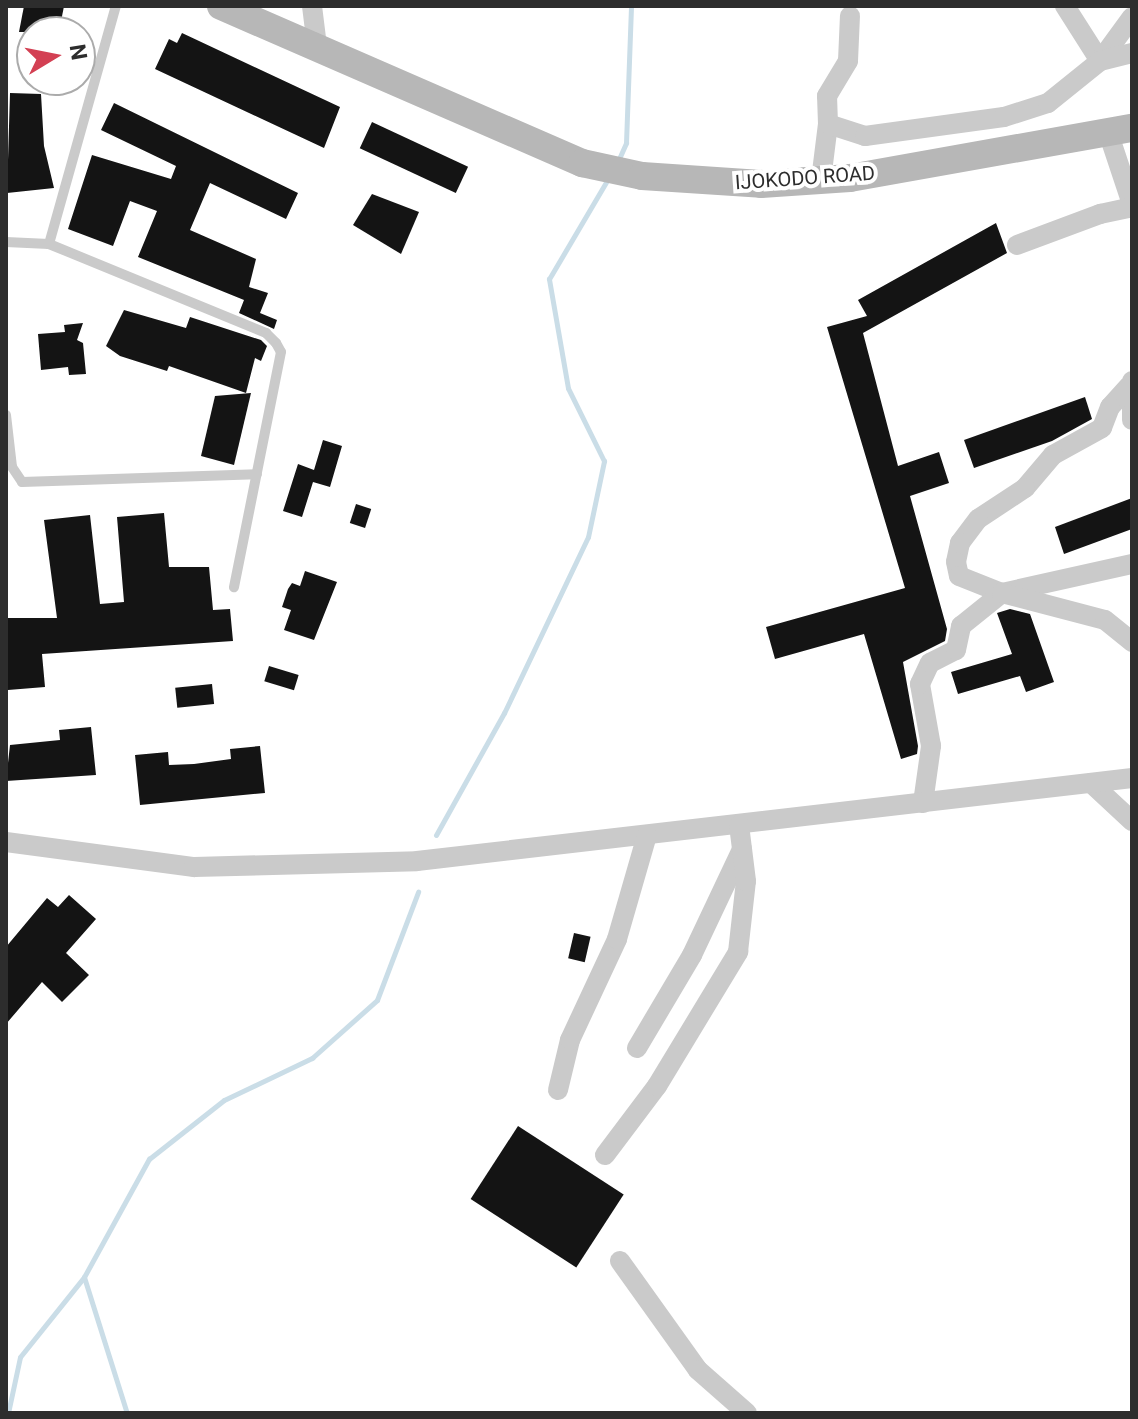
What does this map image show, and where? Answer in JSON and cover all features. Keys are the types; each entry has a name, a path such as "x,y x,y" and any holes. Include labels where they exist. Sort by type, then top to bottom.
{"main road":[{"name":"IJOKODO ROAD","path":"221,6 582,163 642,176 761,184 821,180 1120,130"}],"street":[{"path":"312,6 317,46"},
{"path":"1065,6 1100,61"},
{"path":"821,180 828,124 827,96 848,61 850,16"},
{"path":"828,124 865,136 1004,117 1048,103 1100,61 1132,17"},
{"path":"1100,61 1132,53"},
{"path":"1017,245 1100,214 1132,206 1120,130"},
{"path":"1130,384 1132,420"},
{"path":"1130,384 1110,407 1102,428 1053,455 1025,488 978,519 960,543 959,576 1002,593 1105,620 1132,642"},
{"path":"923,803 931,746 920,684 930,663 956,650 961,626 1002,593 1132,564"},
{"path":"6,842 194,867 417,861 1132,778"},
{"path":"1091,783 1132,821"},
{"path":"605,1155 657,1086 738,952 746,881 739,825"},
{"path":"558,1090 570,1040 617,939 647,835"},
{"path":"637,1048 692,955 742,849"},
{"path":"620,1261 698,1370 747,1413"}],"lane":[{"path":"49,244 116,6"},
{"path":"6,242 49,244 266,333 276,343 281,352 234,587"},
{"path":"6,415 12,467 22,482 257,474"}],"building":[{"path":"24,6 64,6 62,16 22,16"},
{"path":"182,33 340,107 324,148 155,69 169,39 177,43"},
{"path":"10,93 16,93 16,96 41,96 44,146 54,188 7,193"},
{"path":"114,103 298,193 286,219 210,183 190,230 256,259 249,287 268,293 260,313 277,320 274,329 239,313 244,300 138,257 157,211 130,201 113,246 68,229 92,155 171,179 176,166 101,130"},
{"path":"372,122 468,167 456,193 360,148"},
{"path":"372,194 419,212 401,254 353,225"},
{"path":"996,223 1007,253 863,333 898,466 939,452 949,483 910,496 947,629 945,641 903,662 918,746 917,754 901,759 864,634 775,659 766,627 905,588 827,327 867,316 858,300"},
{"path":"124,310 186,328 190,317 261,340 267,346 261,361 255,358 246,393 169,366 167,371 120,356 106,346"},
{"path":"83,323 77,340 83,343 86,374 69,375 68,367 41,370 38,334 65,332 64,325"},
{"path":"251,393 234,465 201,456 215,396"},
{"path":"1085,397 1092,419 1052,441 974,468 964,440"},
{"path":"323,440 342,446 330,487 313,482 302,517 283,511 298,464 314,470"},
{"path":"1132,498 1132,529 1064,554 1055,527"},
{"path":"356,504 371,509 365,528 350,523"},
{"path":"164,513 169,567 209,567 213,610 230,609 233,641 42,654 45,687 8,690 6,618 57,618 44,520 90,515 100,604 124,602 117,517"},
{"path":"305,571 337,582 314,640 284,630 291,610 282,607 288,589 292,583 300,586"},
{"path":"1010,609 1030,614 1054,682 1026,692 1020,676 958,694 951,672 1012,654 997,613"},
{"path":"269,666 299,675 294,690 264,681"},
{"path":"212,684 214,704 177,708 175,688"},
{"path":"91,727 96,775 6,781 10,745 60,740 59,730"},
{"path":"260,746 265,793 140,805 135,755 168,752 169,765 194,764 231,759 230,749"},
{"path":"69,895 96,919 66,953 89,975 62,1002 42,982 6,1024 6,947 47,898 58,907"},
{"path":"574,933 591,937 585,962 568,958"},
{"path":"518,1126 624,1195 576,1268 471,1199"}],"waterway":[{"path":"618,161 626,143 631,6"},
{"path":"436,835 504,713 588,537 604,461 568,388 549,279 609,177"},
{"path":"8,1413 20,1357 84,1277 149,1159 224,1100 312,1058 377,1000 418,892"},
{"path":"84,1277 127,1413"}]}
